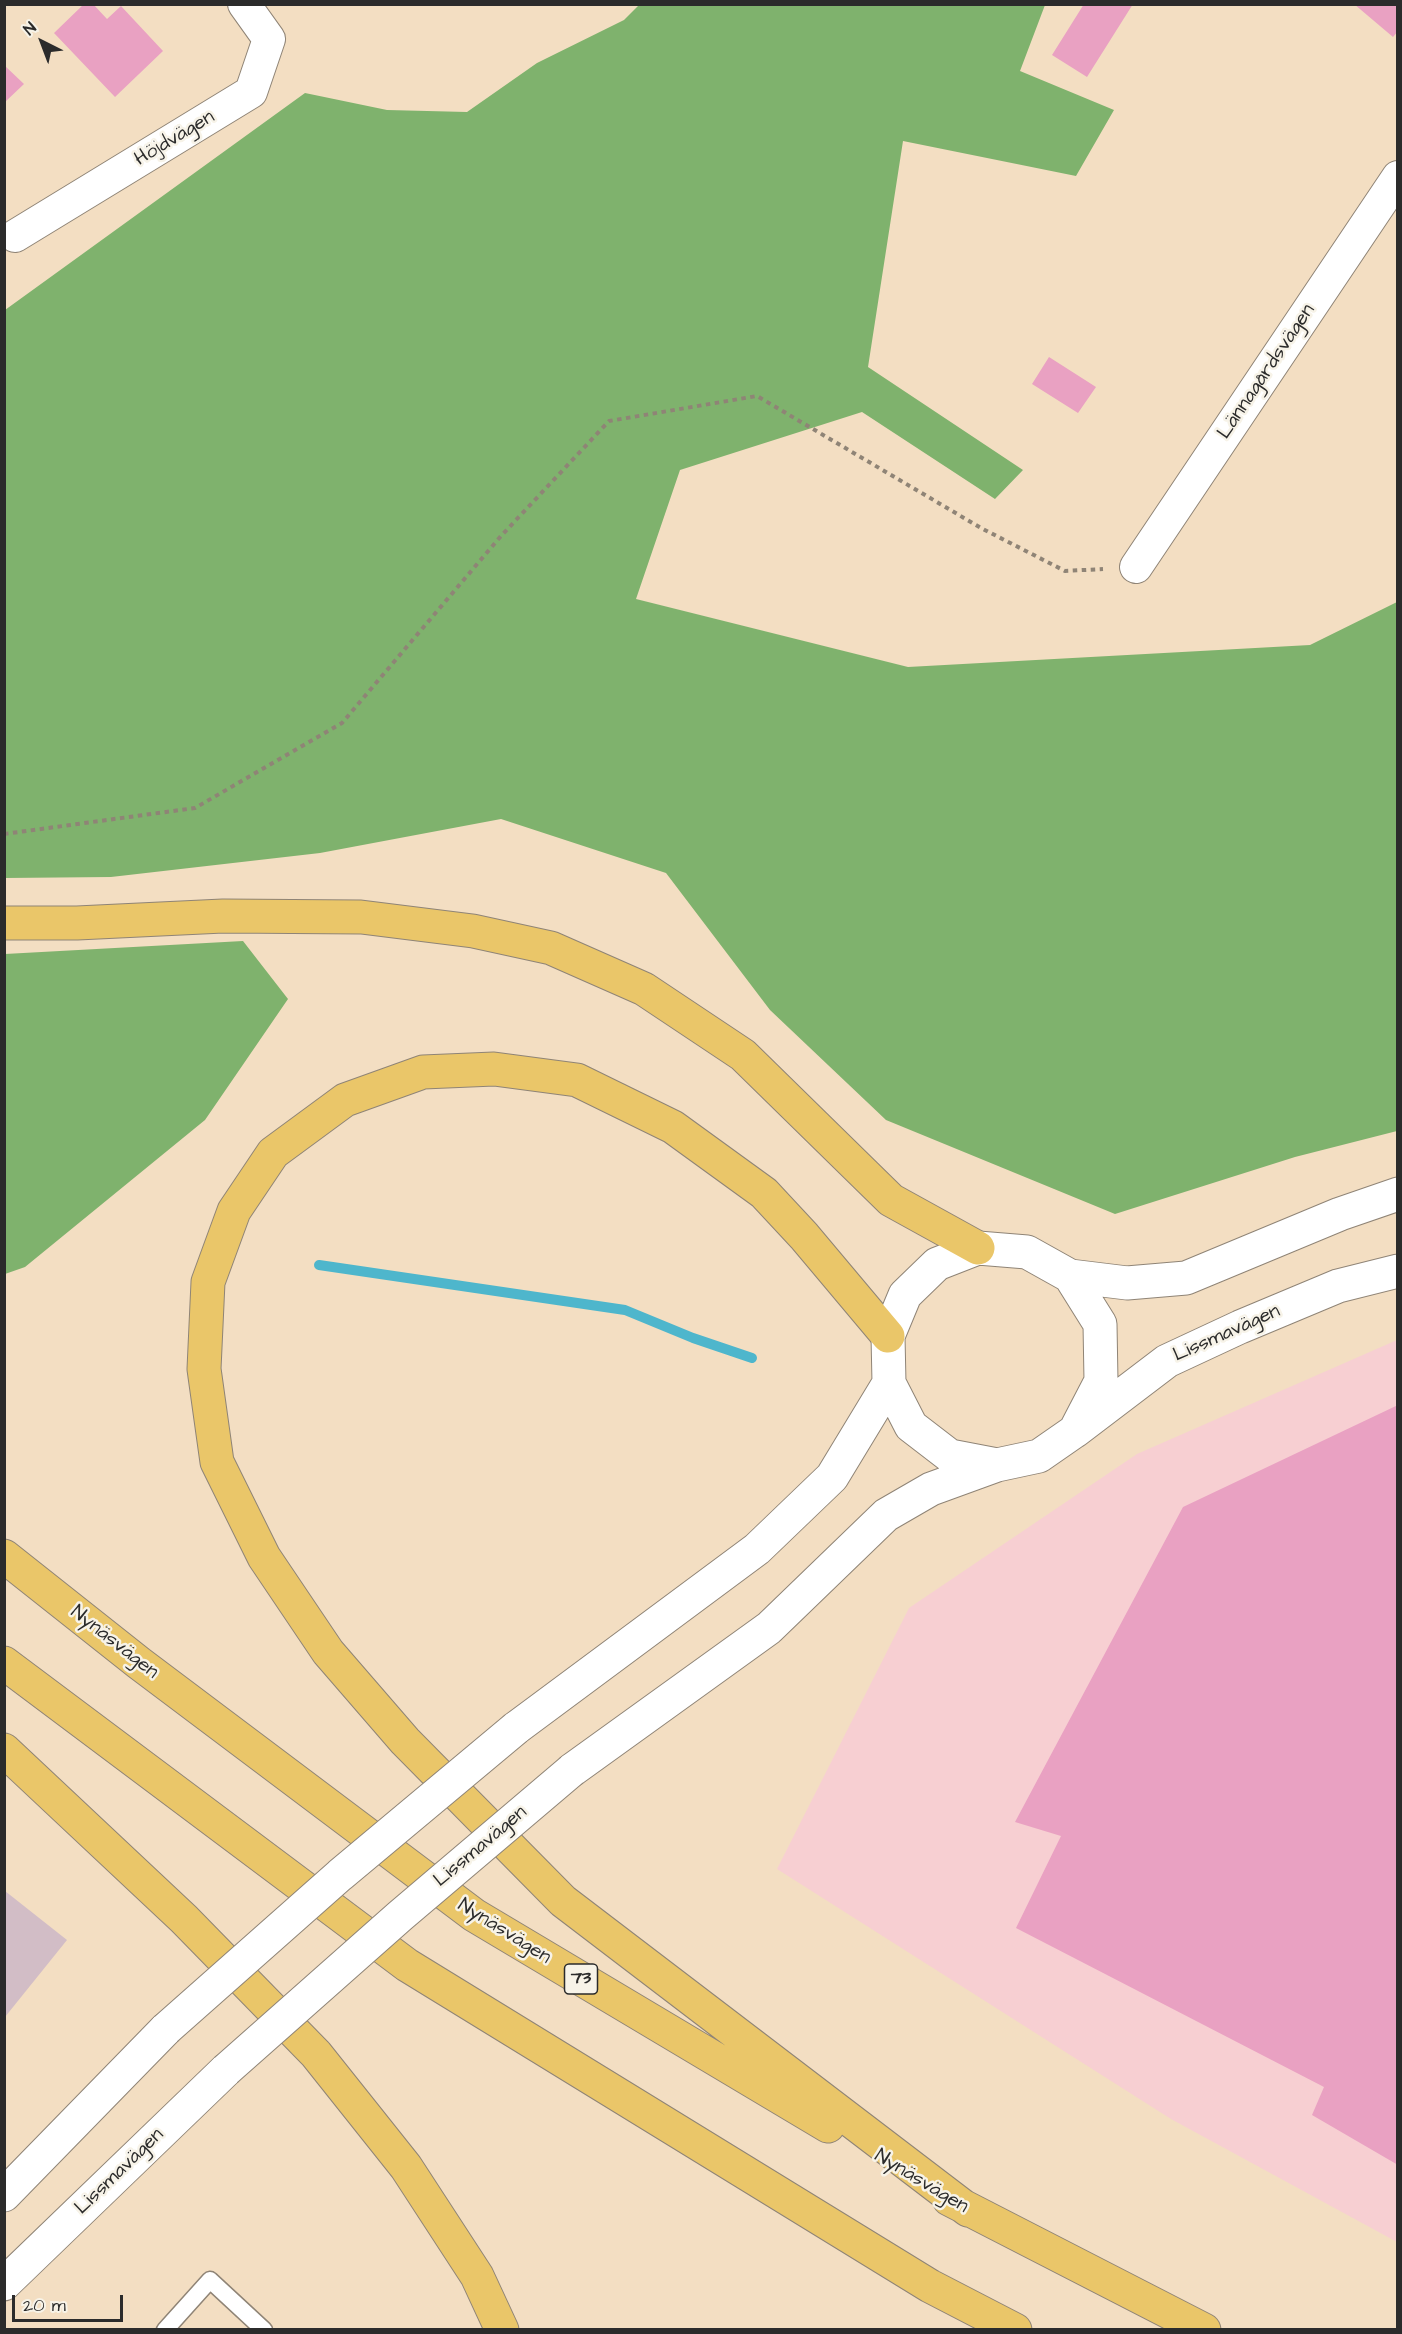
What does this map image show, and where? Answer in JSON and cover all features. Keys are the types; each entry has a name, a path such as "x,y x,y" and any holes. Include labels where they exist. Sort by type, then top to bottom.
{"highway":[{"path":"4,923 77,923 223,916 361,917 472,932 551,948 644,989 743,1055 891,1200 978,1248"},
{"path":"888,1336 818,1252 764,1193 673,1127 577,1080 494,1069 423,1072 345,1100 273,1153 234,1211 208,1282 204,1369 217,1462 264,1557 328,1652 405,1741 563,1901 968,2210"},
{"name":"Nynäsvägen","path":"4,1556 139,1663 474,1915 968,2210 1204,2330"},
{"path":"4,1663 407,1965 930,2286 1015,2330"},
{"path":"4,1750 184,1919 316,2054 406,2167 477,2276 502,2330"}],"street":[{"name":"Höjdvägen","path":"15,236 251,92 269,39 244,4"},
{"name":"Lännagårdsvägen","path":"1136,567 1398,177"},
{"path":"997,1465 950,1456 942,1450 911,1426 889,1383 888,1336 904,1294 937,1264 978,1248 1027,1251 1070,1276 1127,1283 1186,1278 1340,1214 1398,1194"},
{"name":"Lissmavägen","path":"8,2284 226,2070 400,1916 572,1770 769,1628 886,1515 931,1489 997,1465 1039,1456 1167,1361 1240,1327 1338,1286 1398,1271"},
{"path":"1070,1276 1100,1324 1101,1347 1101,1381 1075,1431"},
{"path":"4,2195 166,2029 340,1875 516,1728 757,1549 832,1477 889,1383"}],"lane":[{"path":"165,2330 210,2280 264,2330"}],"path":[{"path":"4,834 195,808 342,723 501,536 609,421 757,396 981,528 1065,571 1136,567"}],"shaded area":[{"path":"1397,1340 1397,2242 1171,2119 777,1869 909,1608 1137,1454"},
{"path":"5,1891 67,1940 5,2017"}],"green space":[{"path":"640,4 1045,5 1020,71 1114,110 1076,176 903,141 868,367 1023,470 995,499 862,412 680,470 636,599 908,667 1310,645 1397,602 1397,1131 1295,1157 1115,1214 886,1120 770,1010 666,873 501,819 320,853 111,877 5,878 5,310 305,93 387,110 467,112 537,63 624,20"},
{"path":"243,941 288,999 205,1120 25,1267 5,1274 5,954"}],"building":[{"path":"84,4 93,4 107,19 121,6 163,51 115,97 54,33"},
{"path":"1084,4 1133,4 1087,77 1052,55"},
{"path":"1354,4 1398,4 1398,31 1393,37"},
{"path":"4,65 24,84 4,103"},
{"path":"1049,357 1096,387 1078,413 1032,384"},
{"path":"1398,1405 1398,2165 1312,2115 1324,2087 1016,1928 1061,1836 1015,1822 1183,1507"}],"waterway":[{"path":"319,1265 625,1310 693,1338 752,1358"}]}
